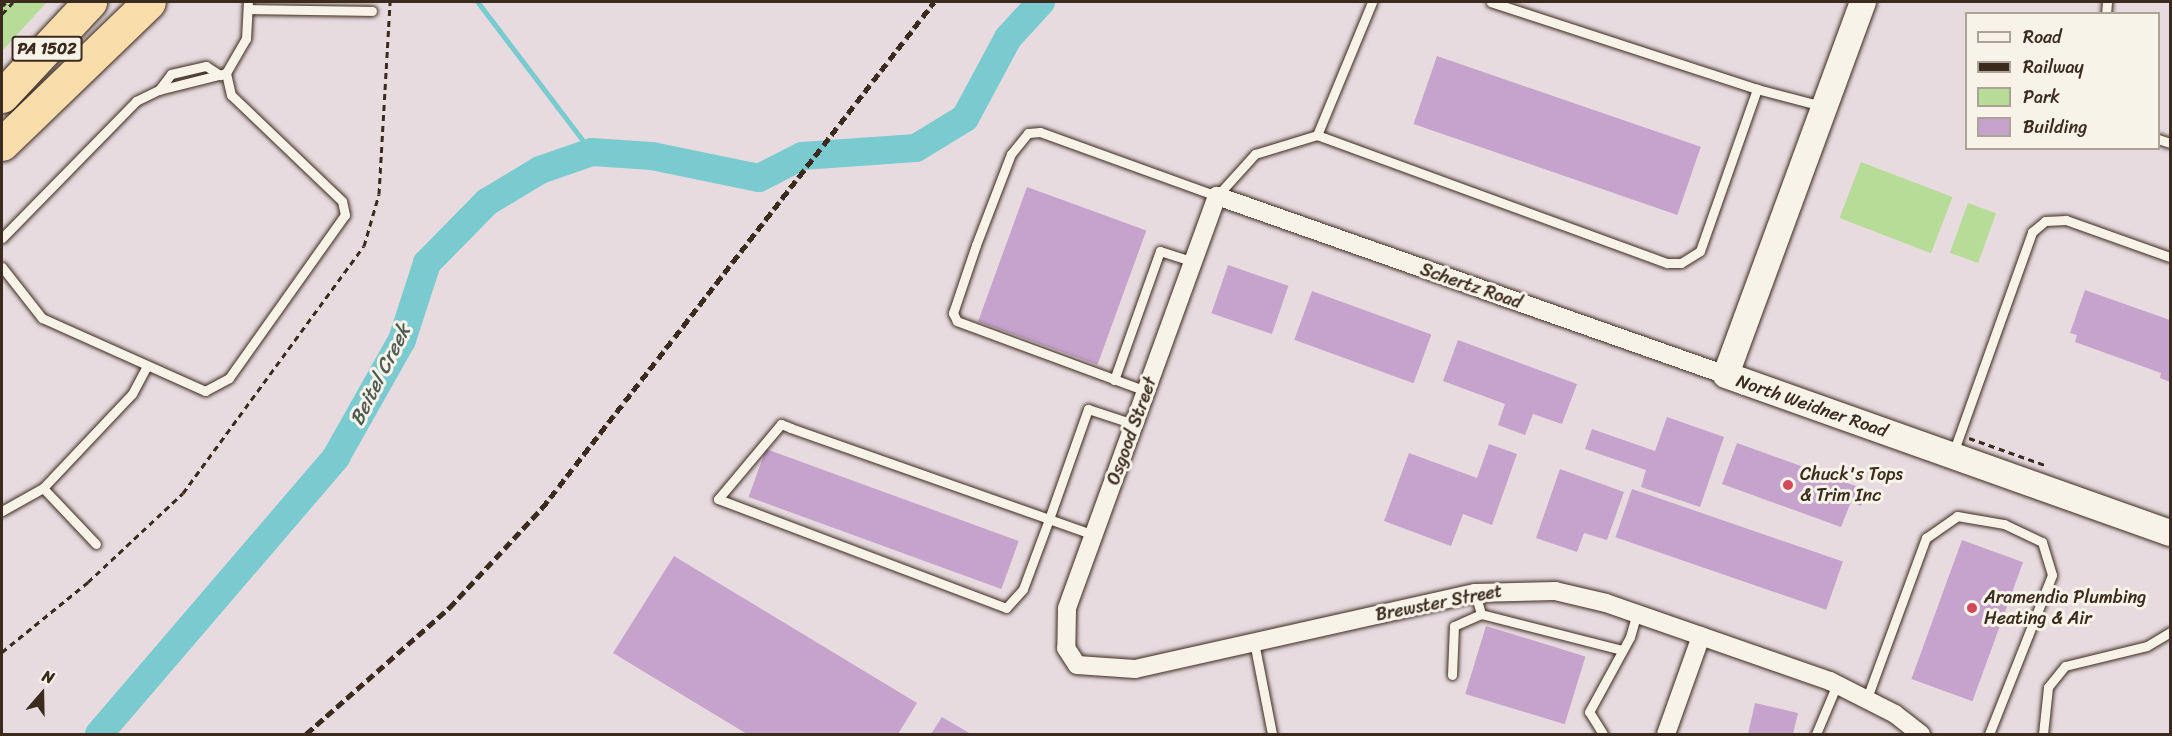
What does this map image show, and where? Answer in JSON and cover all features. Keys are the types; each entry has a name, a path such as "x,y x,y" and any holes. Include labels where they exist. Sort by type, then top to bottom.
{"highway":[{"name":"PA 1502","path":"2,96 90,2"},
{"name":"PA 1502","path":"2,144 149,2"}],"street":[{"name":"North Weidner Road","path":"1863,2 1726,375 2170,533"},
{"name":"Schertz Road","path":"1217,196 1726,375"},
{"name":"Osgood Street","path":"1077,665 1066,648 1067,609 1217,196"},
{"name":"Brewster Street","path":"1077,665 1135,669 1475,593 1555,591 1636,613 1837,684 1867,698 1921,735"},
{"path":"1666,735 1701,636"}],"lane":[{"path":"1317,135 1372,2"},
{"path":"1491,2 1757,89 1824,106"},
{"path":"2,238 136,101 159,90 223,74 246,39 248,5 372,11"},
{"path":"2,267 42,318 205,391 218,388 345,215 342,201 231,95 223,74"},
{"path":"1146,391 957,321 953,313 1011,154 1019,140 1040,132 1217,196 1255,154 1317,135 1667,263 1681,263 1700,251 1757,89"},
{"path":"1952,455 2032,232 2045,221 2066,220 2170,257"},
{"path":"1114,380 1160,251 1193,262"},
{"path":"2,511 43,488 132,394 147,366"},
{"path":"1094,535 1049,519 780,424 718,499 1006,608 1023,589 1049,519 1088,409 1134,424"},
{"path":"43,488 96,544"},
{"path":"1867,698 1926,538 1957,516 2004,524 2042,542 2052,575 1989,735"},
{"path":"1475,593 1480,614"},
{"path":"1603,735 1589,712 1622,650 1636,613"},
{"path":"1452,675 1454,626 1480,614 1622,650"},
{"path":"2043,735 2048,687 2065,666 2146,646 2170,632"},
{"path":"1254,642 1272,735"},
{"path":"1816,735 1837,684"}],"path":[{"path":"2,14 13,2"}],"green space":[{"path":"2,2 47,2 2,51"},
{"path":"1861,162 1952,197 1931,253 1839,218"},
{"path":"1968,203 1996,213 1978,263 1950,253"}],"building":[{"path":"1437,56 1701,147 1677,215 1414,124"},
{"path":"1027,187 1146,230 1097,365 978,321"},
{"path":"1228,265 1289,286 1272,334 1211,313"},
{"path":"2085,290 2170,320 2170,382 2160,378 2161,373 2075,342 2077,335 2070,333"},
{"path":"1312,291 1431,334 1414,383 1294,340"},
{"path":"1458,340 1577,384 1562,424 1533,414 1525,435 1498,425 1505,404 1443,381"},
{"path":"1667,417 1724,437 1700,507 1641,487 1646,470 1585,449 1592,429 1655,451"},
{"path":"1737,443 1867,490 1861,506 1851,502 1841,527 1722,484"},
{"path":"1489,444 1517,454 1492,525 1463,514 1451,546 1384,521 1409,453 1477,478"},
{"path":"766,449 1019,541 1001,589 749,497"},
{"path":"1560,469 1624,492 1607,540 1584,533 1577,552 1536,538"},
{"path":"1632,489 1843,562 1826,610 1615,537"},
{"name":"Aramendia Plumbing Heating & Air","path":"1962,540 2023,562 1972,701 1911,679"},
{"path":"674,556 917,703 898,734 747,734 613,653"},
{"path":"1486,626 1585,656 1565,724 1465,694"},
{"path":"1755,703 1798,713 1793,734 1748,734"},
{"path":"942,717 971,734 931,734"}],"waterway":[{"path":"478,2 592,152"},
{"name":"Beitel Creek","path":"99,734 336,457 402,340 427,263 487,202 540,170 592,152 652,156 759,178 802,156 916,148 965,118 1008,38 1041,2"}],"railway":[{"path":"2,5 5,2"},
{"path":"306,734 449,608 542,508 934,2"}],"place":[{"name":"Chuck's Tops & Trim Inc","path":"1788,485"},
{"name":"Aramendia Plumbing Heating & Air","path":"1972,608"}]}
